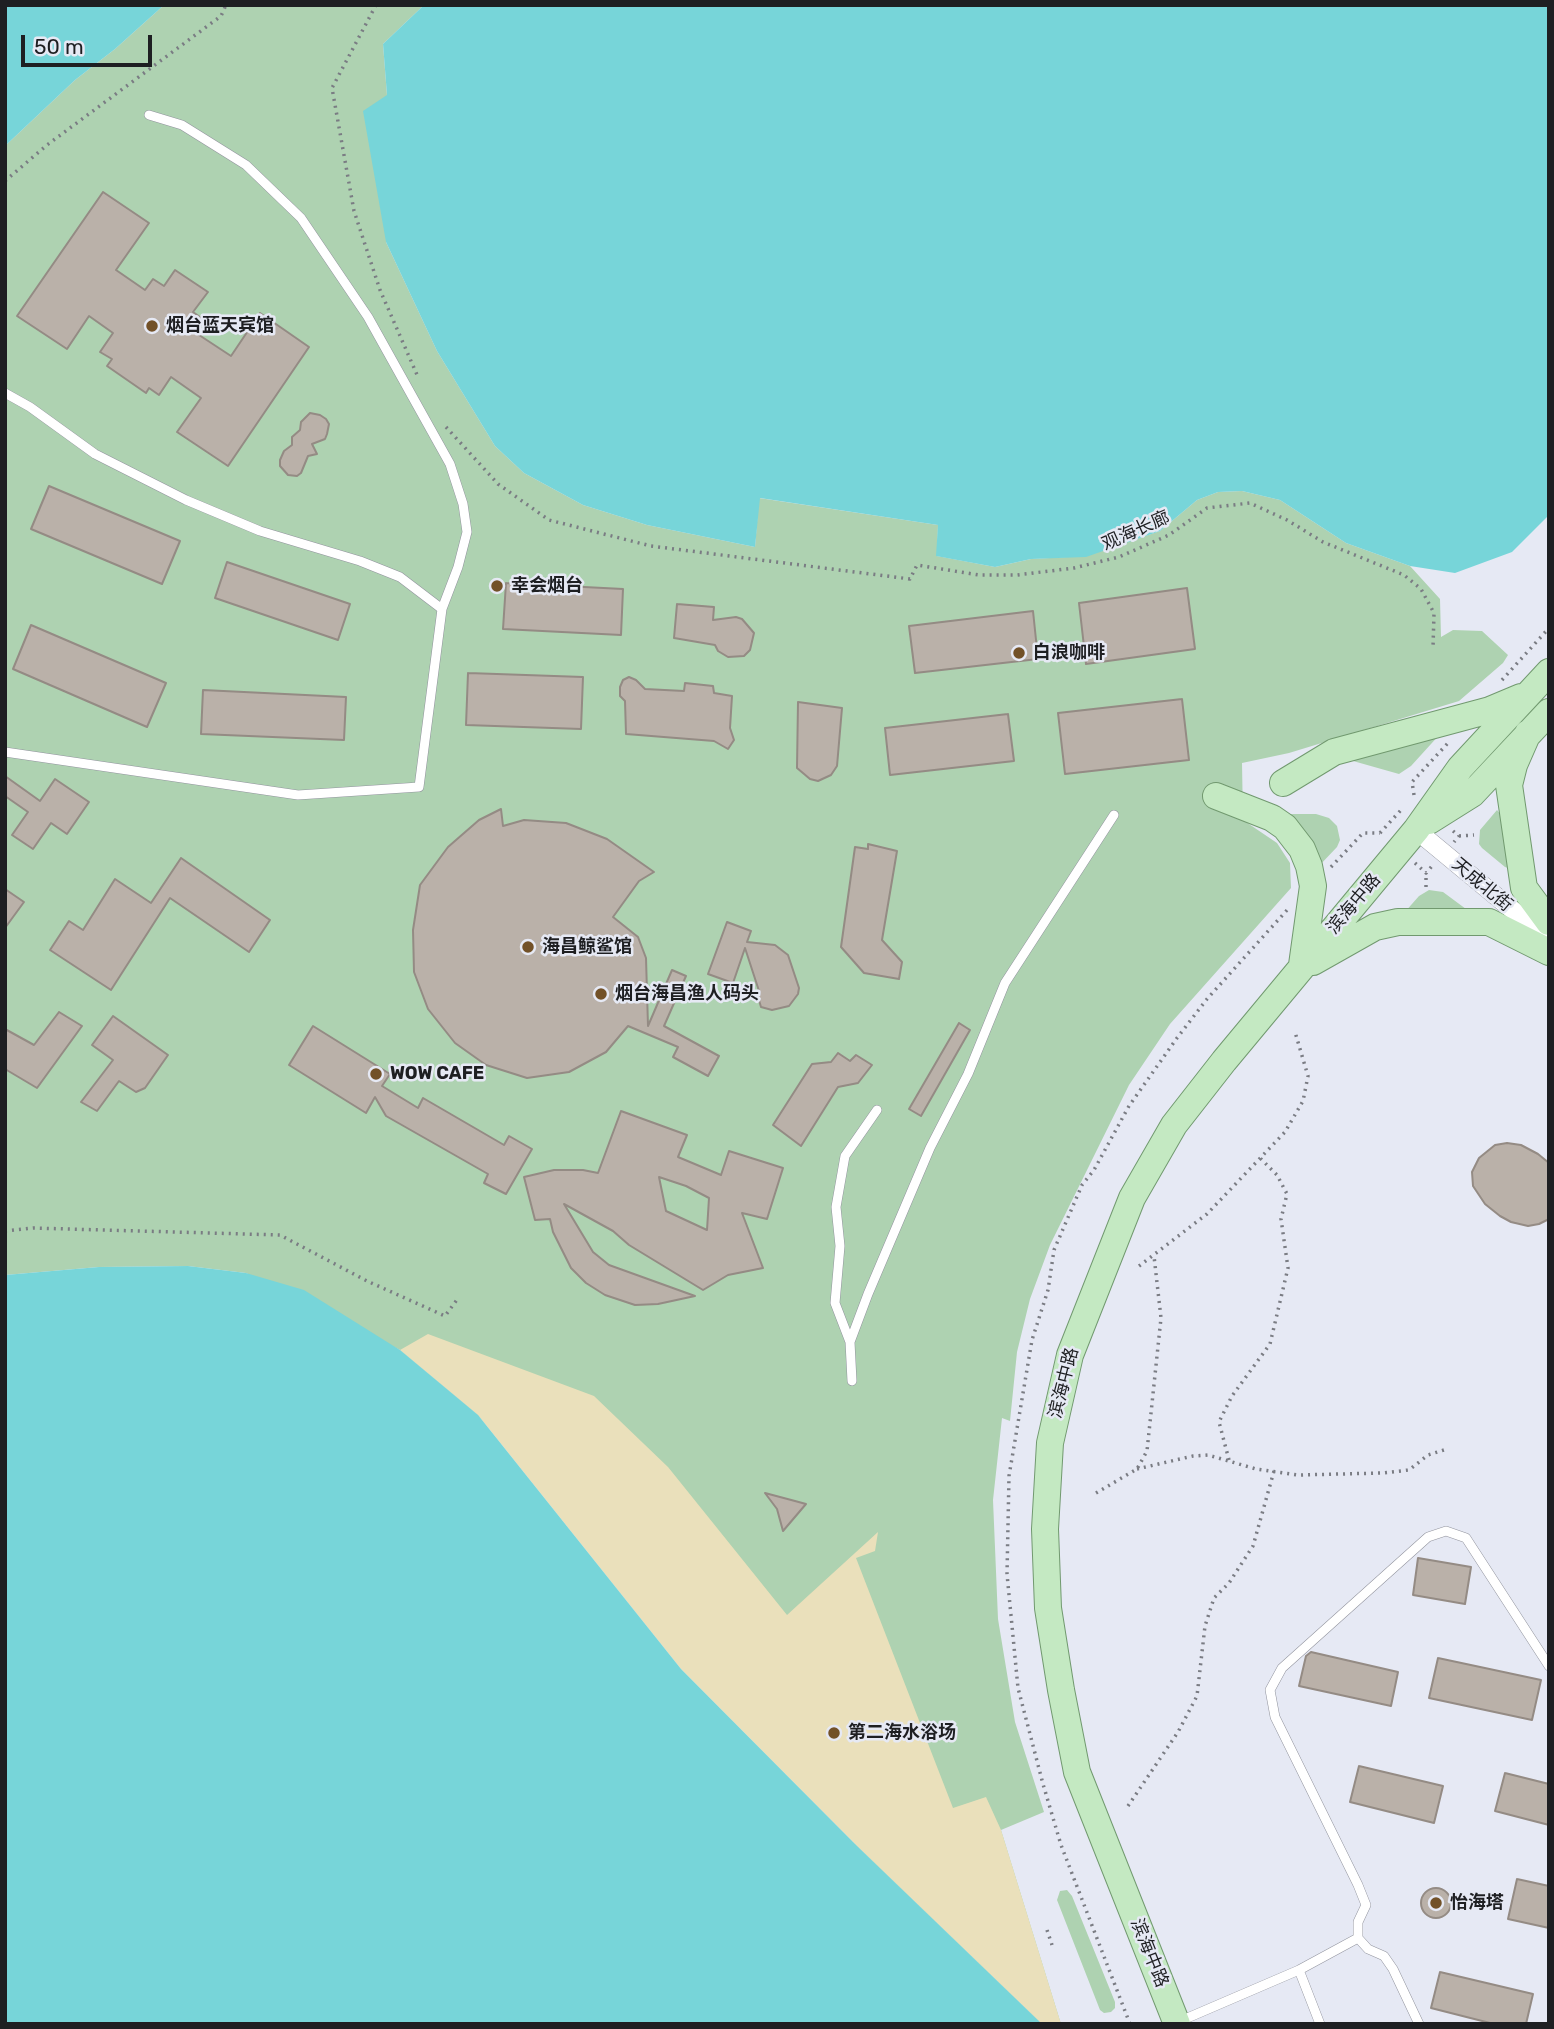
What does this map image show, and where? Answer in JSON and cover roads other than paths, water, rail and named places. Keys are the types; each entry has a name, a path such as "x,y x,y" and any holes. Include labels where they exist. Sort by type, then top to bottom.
{"main road":[{"name":"滨海中路","path":"1176,2023 1077,1772 1048,1608 1045,1529 1050,1443 1069,1355 1132,1198 1174,1125 1416,830 1460,768 1549,672"},
{"path":"1283,783 1334,752 1490,710 1529,693"},
{"name":"滨海中路","path":"1416,830 1472,794 1549,712"},
{"path":"1528,733 1514,765 1509,785 1524,888 1549,922"},
{"path":"1216,796 1264,813 1284,827 1302,849 1313,886 1302,967"},
{"path":"1302,967 1375,927 1398,922 1489,922 1549,952"}],"street":[{"name":"天成北街","path":"1416,830 1549,940"}],"lane":[{"path":"5,752 298,795 419,787 442,609 458,567 467,531 463,504 450,464 368,317 301,218 246,165 182,125 149,115"},
{"path":"5,393 30,407 95,454 186,500 260,531 360,561 400,577 442,609"},
{"path":"850,1342 867,1294 930,1148 968,1074 1005,983 1114,815"},
{"path":"852,1381 850,1342 835,1303 840,1246 836,1207 845,1157 877,1110"},
{"path":"1419,2024 1384,1956 1368,1949 1358,1938 1358,1922 1366,1905 1275,1717 1270,1690 1282,1668 1428,1537 1446,1531 1466,1538 1549,1667"},
{"path":"1176,2023 1299,1970 1358,1938"},
{"path":"1299,1970 1320,2024"}],"water":[{"path":"5,5 164,5 75,80 5,146"},
{"path":"424,5 1549,5 1549,515 1512,552 1455,573 1410,566 1346,543 1280,500 1242,491 1218,492 1197,500 1160,531 1086,557 1031,559 995,567 936,556 938,525 760,498 755,547 647,525 583,505 524,473 495,446 437,351 386,242 363,111 387,95 383,44"},
{"path":"188,1266 246,1273 304,1290 400,1350 478,1415 681,1669 857,1846 1042,2024 5,2024 5,1275 99,1267"}],"place":[{"name":"烟台蓝天宾馆","path":"152,326"},
{"name":"幸会烟台","path":"497,586"},
{"name":"白浪咖啡","path":"1019,653"},
{"name":"海昌鲸鲨馆","path":"528,947"},
{"name":"烟台海昌渔人码头","path":"601,994"},
{"name":"WOW CAFE","path":"376,1074"},
{"name":"第二海水浴场","path":"834,1733"},
{"name":"怡海塔","path":"1436,1903"}]}
